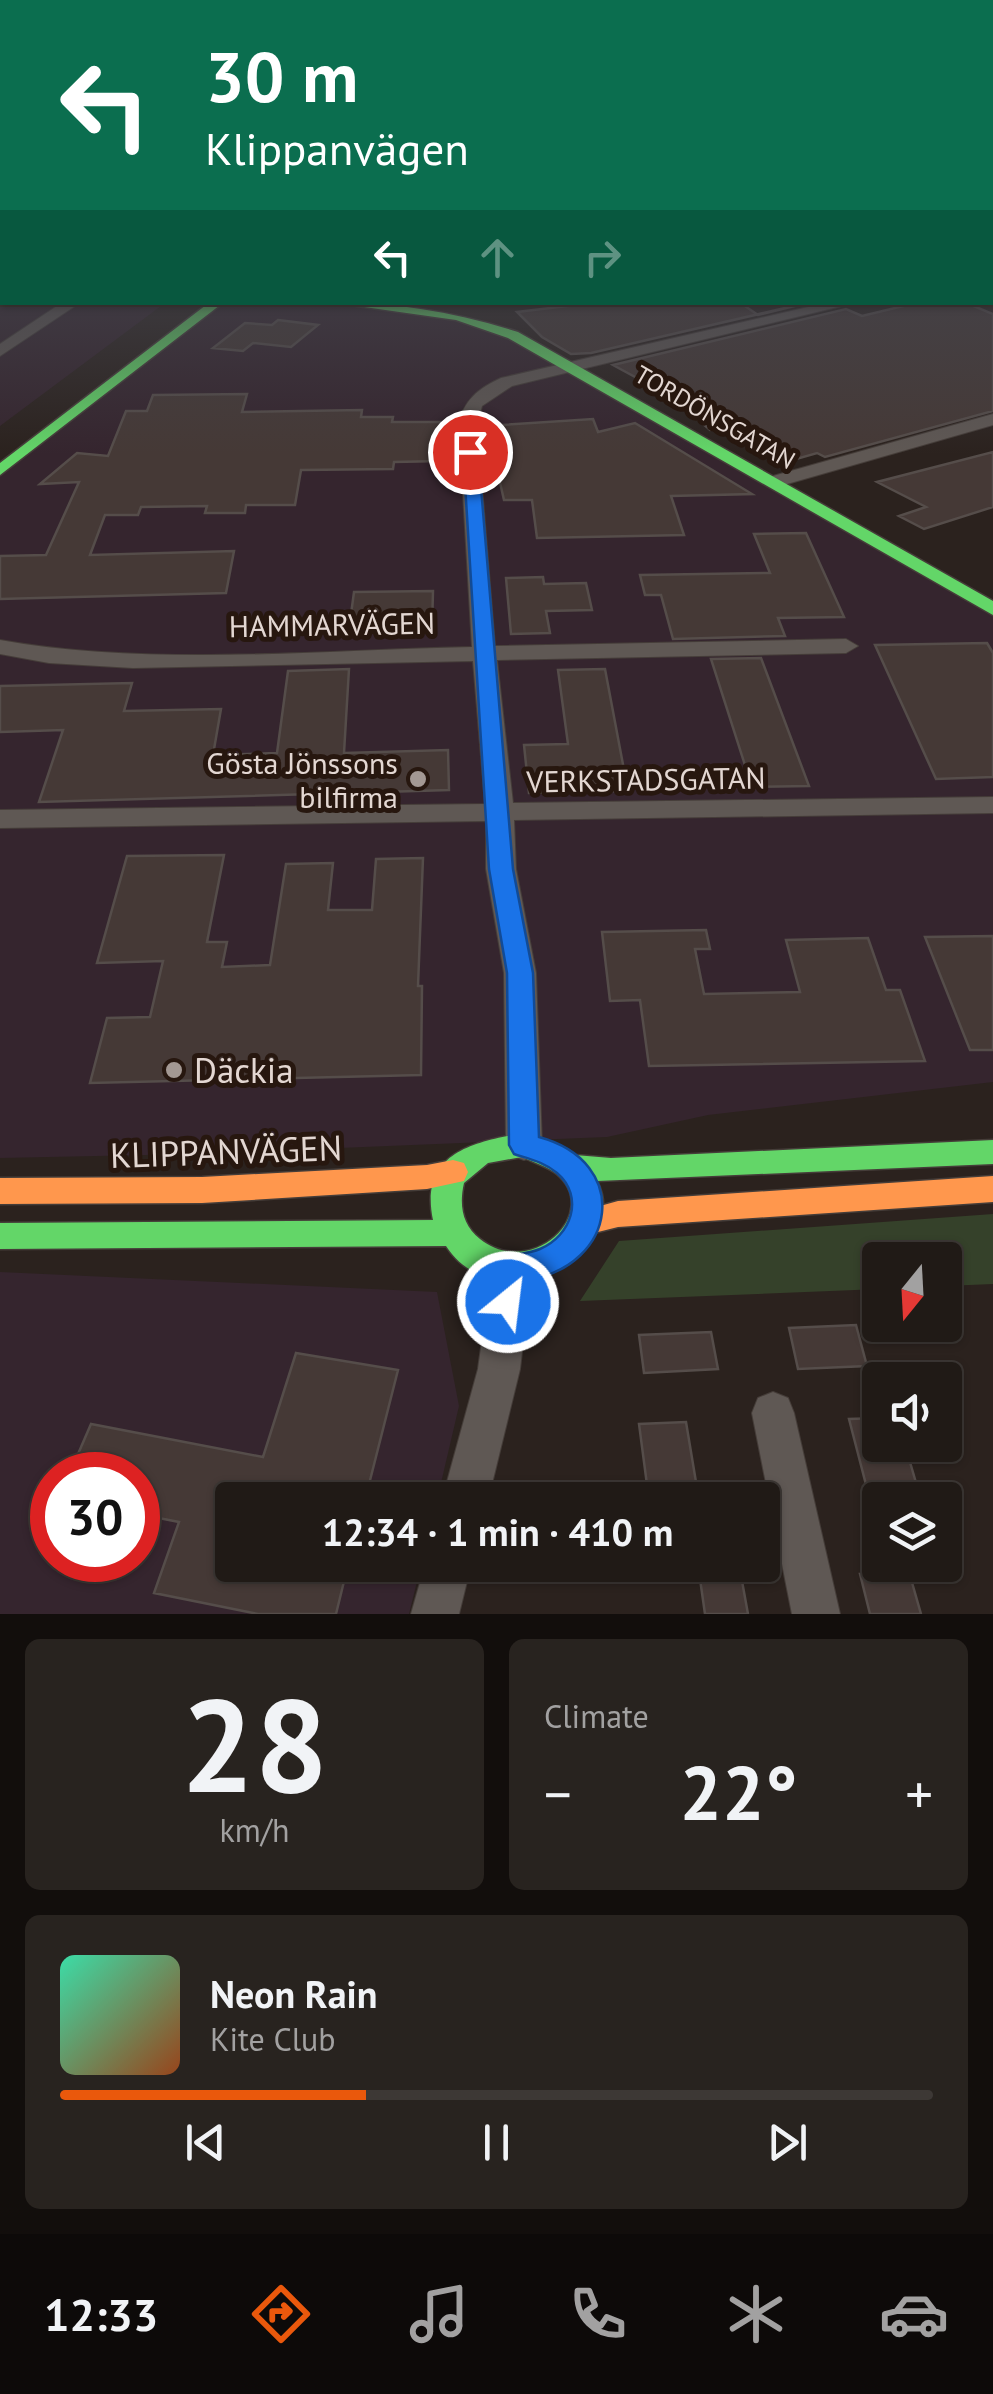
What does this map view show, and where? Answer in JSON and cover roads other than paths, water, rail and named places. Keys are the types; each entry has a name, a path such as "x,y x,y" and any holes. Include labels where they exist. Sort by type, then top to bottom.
{"main road":[{"path":"0,446 188,305"},
{"path":"0,470 214,305"},
{"name":"TORDÖNSGATAN","path":"386,305 420,307 487,325 571,366 993,609"},
{"path":"453,1172 441,1202 448,1233 464,1251 486,1264 512,1268 545,1263 572,1246 586,1222 588,1202 583,1183 570,1166 550,1152 524,1145"},
{"name":"KLIPPANVÄGEN","path":"0,1191 202,1190 427,1177 453,1172 472,1155 485,1150 524,1145"},
{"path":"570,1166 611,1170 993,1152"},
{"path":"586,1222 618,1214 993,1189"},
{"path":"0,1236 448,1233"}],"street":[{"path":"0,351 69,305"},
{"path":"524,1145 520,973 501,869 500,814 484,654 468,417 478,399 500,384 838,305"},
{"path":"773,482 993,419"},
{"name":"HAMMARVÄGEN","path":"0,647 116,660 846,646"},
{"name":"VERKSTADSGATAN","path":"0,819 993,805"},
{"path":"470,1482 499,1369 512,1268"},
{"path":"773,1413 816,1614"},
{"path":"435,1614 443,1582"}],"place":[{"name":"Gösta Jönssons bilfirma","path":"418,779"},
{"name":"Däckia","path":"174,1070"}]}
